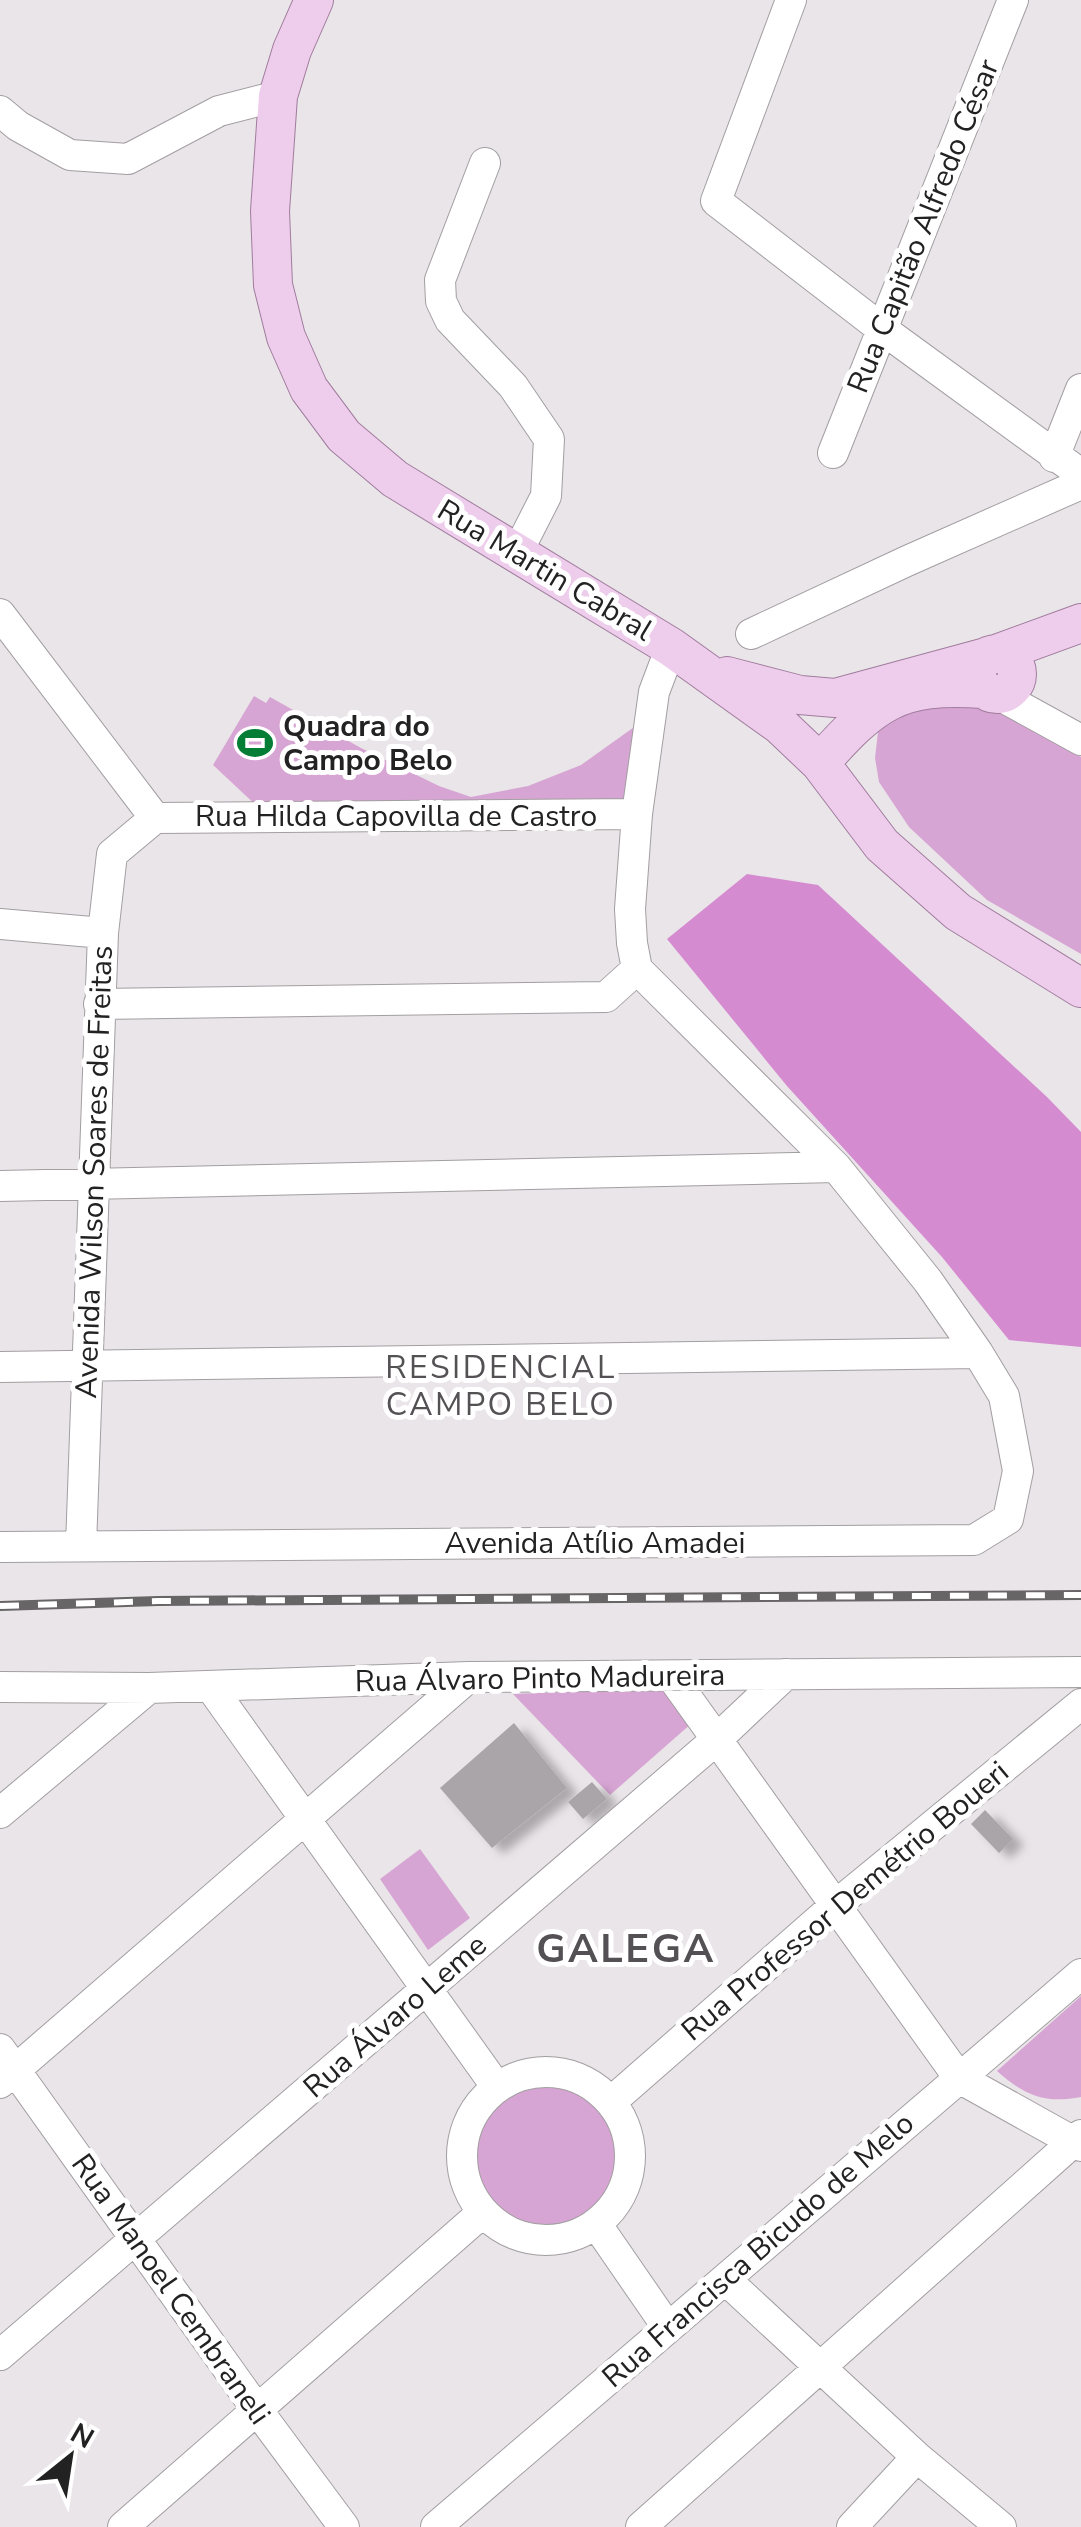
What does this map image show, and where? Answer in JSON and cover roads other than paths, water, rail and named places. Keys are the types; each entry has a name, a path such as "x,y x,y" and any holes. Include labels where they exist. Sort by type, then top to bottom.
{"main road":[{"name":"Rua Martin Cabral","path":"314,5 292,50 278,96 270,212 273,285 286,337 308,388 344,436 395,478 706,671 815,712"},
{"path":"815,712 874,708 909,693 999,674 1068,627"},
{"path":"815,712 820,763 882,846 958,912 1081,988"},
{"path":"815,712 820,763"}],"street":[{"path":"791,0 716,200 882,329 1081,474"},
{"name":"Rua Capitão Alfredo César","path":"833,453 1013,0"},
{"path":"0,111 18,126 70,155 128,159 220,111 278,96"},
{"path":"484,163 440,280 441,301 450,320 513,386 548,439 546,496 517,553"},
{"path":"1054,456 1081,390"},
{"path":"751,634 1081,484"},
{"path":"0,614 155,818"},
{"path":"99,1004 606,996 637,969 630,909 636,814 654,692 671,647"},
{"path":"999,674 1069,733"},
{"name":"Rua Hilda Capovilla de Castro","path":"155,818 636,814"},
{"name":"Avenida Wilson Soares de Freitas","path":"81,1546 102,934 112,854 155,818"},
{"path":"0,924 102,934"},
{"name":"Avenida Atílio Amadei","path":"0,1547 974,1540 1008,1518 1018,1471 1004,1396 978,1353 928,1281 836,1166 637,969"},
{"path":"0,1186 836,1166"},
{"path":"0,1368 978,1353"},
{"name":"Rua Álvaro Pinto Madureira","path":"0,1687 150,1688 469,1678 1081,1672"},
{"name":"Rua Álvaro Leme","path":"0,2355 716,1740 786,1674"},
{"path":"642,2527 1078,2140 959,2078 672,1677"},
{"path":"5,2067 469,1678"},
{"path":"210,1686 496,2086"},
{"path":"0,1813 150,1688"},
{"name":"Rua Professor Demétrio Boueri","path":"612,2101 836,1904 1081,1704"},
{"name":"Rua Francisca Bicudo de Melo","path":"436,2527 1081,1974"},
{"name":"Rua Manoel Cembraneli","path":"5,2067 136,2238 344,2527"},
{"path":"557,2071 587,2081 612,2101 628,2131 631,2166 620,2199 597,2225 569,2238 538,2241 508,2232 482,2212 465,2182 461,2146 472,2113 496,2086 525,2073 557,2071"},
{"path":"123,2527 482,2212"},
{"path":"597,2225 668,2328"},
{"path":"726,2280 917,2457 1001,2527"},
{"path":"852,2527 917,2457"}],"railway":[{"path":"0,1606 158,1601 1081,1595"}],"place":[{"name":"Quadra do Campo Belo","path":"255,743"}],"district":[{"name":"RESIDENCIAL CAMPO BELO","path":"501,1386"},
{"name":"GALEGA","path":"626,1948"}]}
